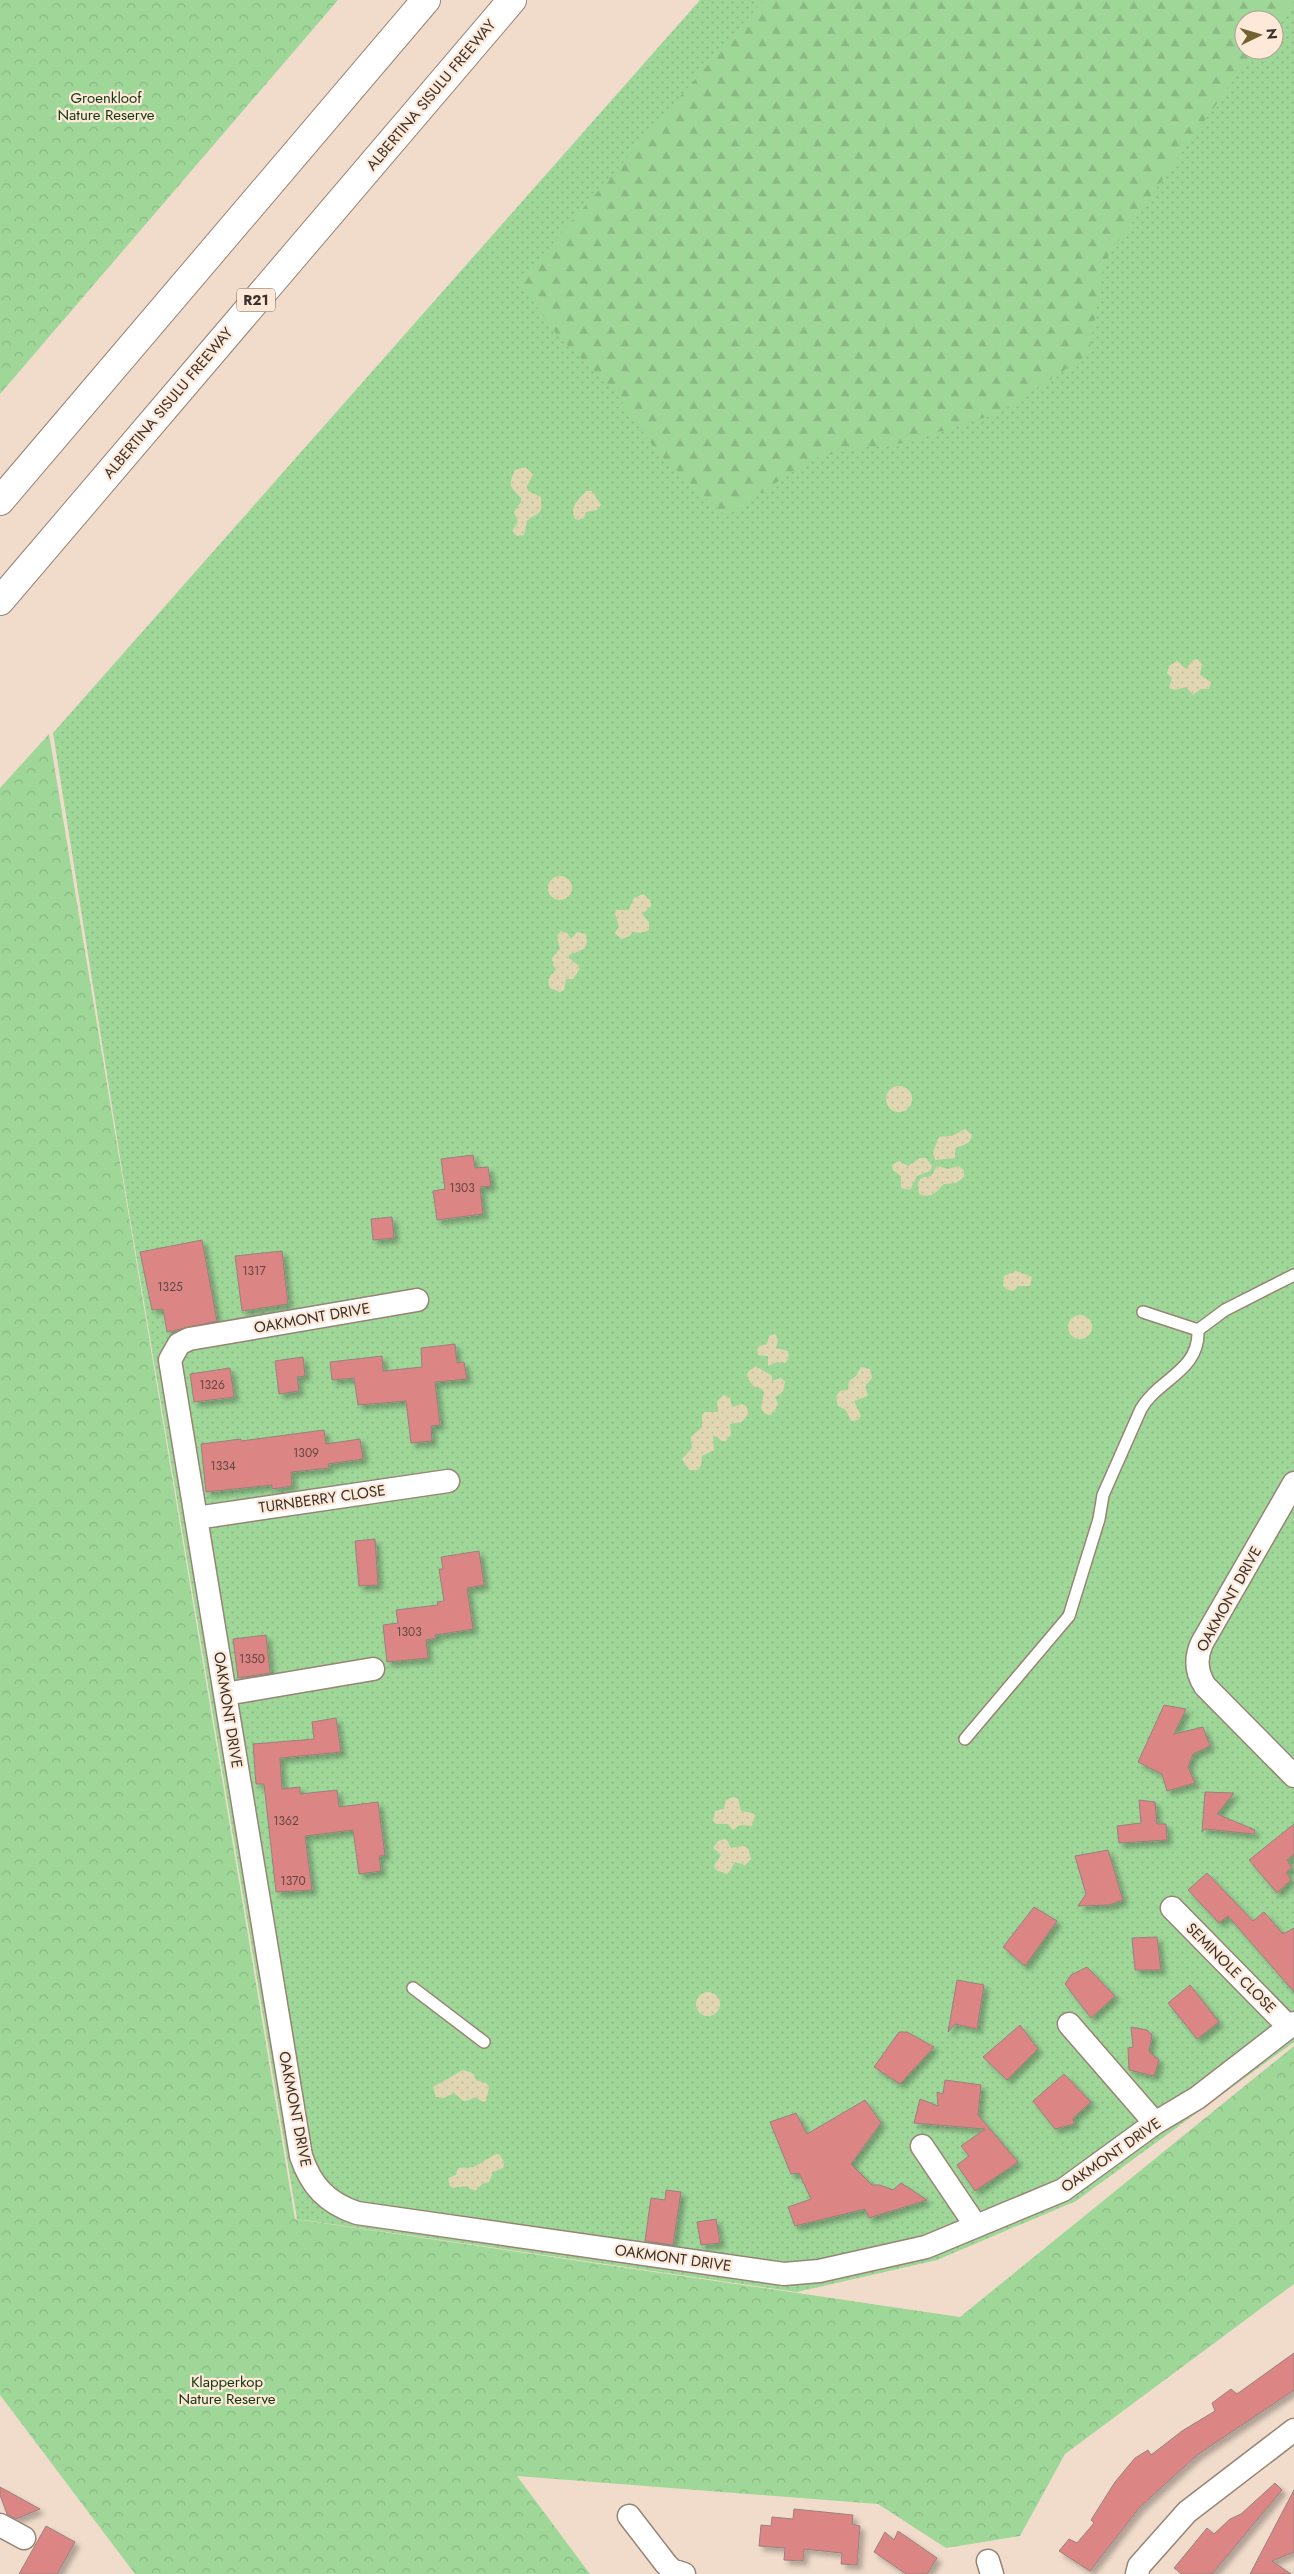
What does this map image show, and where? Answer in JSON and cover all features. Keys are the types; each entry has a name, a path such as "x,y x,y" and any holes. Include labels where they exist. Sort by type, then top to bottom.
{"highway":[{"path":"0,501 426,0"},
{"name":"ALBERTINA SISULU FREEWAY","path":"0,601 512,0"}],"street":[{"name":"OAKMONT DRIVE","path":"416,1300 195,1338 179,1344 171,1355 170,1368 301,2156 312,2182 329,2200 338,2206 357,2213 784,2274 819,2271 926,2247 1063,2190 1155,2123 1198,2098 1292,2025"},
{"name":"TURNBERRY CLOSE","path":"196,1518 448,1480"},
{"name":"OAKMONT DRIVE","path":"1294,1483 1202,1643 1197,1664 1199,1675 1205,1686 1294,1776"},
{"path":"225,1694 373,1669"},
{"name":"SEMINOLE CLOSE","path":"1172,1908 1292,2025"},
{"path":"1070,2024 1155,2123"},
{"path":"922,2146 976,2226"},
{"path":"1137,2574 1140,2566 1187,2512 1294,2430"},
{"path":"629,2516 672,2570 684,2574"},
{"path":"0,2525 24,2538"}],"lane":[{"path":"1198,1330 1224,1310 1294,1275"},
{"path":"1143,1312 1198,1330"},
{"path":"965,1739 1069,1616 1100,1519 1103,1495 1141,1409 1148,1397 1188,1365 1199,1340 1198,1330"},
{"path":"413,1988 484,2042"}],"green space":[{"name":"Groenkloof Nature Reserve","path":"0,0 338,0 0,394"},
{"path":"700,0 1294,0 1294,2042 1076,2201 937,2260 797,2292 297,2219 123,1176 53,733"},
{"path":"764,0 1293,0 1293,3 1284,14 1284,10 1234,10 1234,60 1248,60 1104,262 1089,354 999,413 904,443 856,448 812,459 726,516 657,452 616,393 557,335 519,282"},
{"name":"Klapperkop Nature Reserve","path":"49,734 295,2219 960,2317 1294,2046 1294,2284 1065,2454 1020,2536 946,2548 878,2504 517,2476 590,2574 135,2574 0,2395 0,788"}],"sand":[{"path":"525,467 533,474 527,486 528,491 541,497 541,508 539,513 527,521 524,535 517,536 512,531 518,522 514,512 521,502 521,498 511,486 511,480 515,470"},
{"path":"586,491 592,491 601,505 597,510 586,512 584,518 575,519 573,514 574,507"},
{"path":"1197,659 1202,664 1200,675 1211,682 1209,689 1201,689 1193,695 1186,687 1175,690 1169,688 1172,678 1167,673 1169,666 1177,661 1186,669 1193,660"},
{"path":"560,876 568,880 572,888 568,896 560,900 552,896 548,888 552,880"},
{"path":"643,894 650,900 651,906 642,914 649,922 649,930 641,933 633,932 628,937 621,939 615,933 619,926 615,914 616,910 629,910 634,898"},
{"path":"561,931 567,933 571,939 577,932 586,934 587,942 584,949 569,955 569,958 579,966 579,970 573,979 566,979 564,990 560,992 550,988 549,982 556,969 552,958 560,949 557,936"},
{"path":"899,1086 908,1090 912,1099 908,1108 899,1112 890,1108 886,1099 890,1090"},
{"path":"965,1129 972,1135 971,1139 968,1143 955,1149 955,1158 935,1160 933,1152 939,1137 952,1136"},
{"path":"920,1158 926,1158 932,1166 930,1171 917,1176 910,1190 901,1188 901,1176 893,1170 892,1165 899,1161 908,1166"},
{"path":"937,1166 948,1169 959,1166 964,1171 964,1177 956,1183 944,1184 931,1195 919,1194 918,1183 921,1178 931,1176"},
{"path":"1016,1271 1032,1277 1030,1286 1019,1286 1013,1291 1006,1289 1003,1285 1004,1276"},
{"path":"1080,1315 1085,1316 1091,1322 1091,1332 1085,1338 1080,1339 1075,1338 1069,1332 1068,1327 1069,1322 1075,1316"},
{"path":"775,1334 778,1339 776,1348 788,1351 789,1358 785,1363 777,1362 768,1366 768,1356 758,1355 757,1347 767,1344 769,1336"},
{"path":"756,1366 772,1376 772,1381 780,1378 785,1381 783,1392 775,1397 778,1404 770,1415 765,1414 761,1408 764,1393 762,1389 753,1386 747,1377 748,1372"},
{"path":"861,1367 870,1369 872,1378 865,1386 868,1396 854,1401 861,1416 858,1420 851,1421 846,1410 838,1406 836,1396 840,1391 848,1390 849,1381 856,1376"},
{"path":"724,1395 730,1398 732,1407 742,1404 747,1407 748,1414 742,1422 730,1424 731,1434 726,1441 722,1441 713,1435 714,1450 702,1456 701,1465 698,1470 689,1470 682,1459 692,1448 691,1437 702,1427 704,1412 718,1412 717,1401"},
{"path":"733,1797 738,1798 741,1811 753,1813 755,1816 752,1826 740,1825 733,1830 728,1824 716,1824 713,1821 715,1811 724,1809 726,1800"},
{"path":"727,1840 731,1848 743,1846 748,1848 751,1859 745,1865 735,1862 726,1874 716,1870 714,1866 721,1855 713,1848 718,1841"},
{"path":"708,1992 716,1996 720,2004 716,2012 708,2016 700,2012 696,2004 700,1996"},
{"path":"463,2070 473,2073 476,2080 486,2083 489,2087 486,2101 483,2102 475,2097 463,2101 454,2093 444,2098 436,2097 433,2087"},
{"path":"496,2154 500,2155 504,2163 503,2168 493,2172 489,2182 482,2184 475,2191 466,2186 453,2188 450,2186 448,2178 456,2175 458,2168 474,2167"}],"building":[{"path":"473,1155 475,1168 488,1167 491,1186 480,1187 483,1214 437,1220 433,1191 445,1189 441,1159"},
{"path":"392,1217 394,1238 373,1240 371,1219"},
{"path":"202,1240 217,1321 167,1332 163,1309 152,1310 140,1252"},
{"path":"282,1251 288,1304 242,1311 235,1256"},
{"path":"455,1344 457,1363 464,1362 467,1379 435,1382 440,1425 431,1426 432,1441 411,1443 406,1401 358,1405 354,1378 332,1380 330,1362 382,1356 383,1371 422,1367 421,1348"},
{"path":"303,1357 305,1376 297,1377 299,1391 279,1394 275,1361"},
{"path":"230,1368 234,1397 194,1402 190,1374"},
{"path":"324,1430 326,1444 360,1439 363,1459 328,1464 329,1468 291,1472 292,1486 272,1489 272,1485 206,1492 201,1444 241,1439 241,1441"},
{"path":"375,1539 378,1585 359,1586 355,1541"},
{"path":"479,1551 484,1585 467,1588 473,1629 435,1635 436,1638 426,1640 428,1658 387,1662 383,1625 398,1623 396,1610 438,1605 437,1602 444,1601 439,1569 443,1569 441,1557"},
{"path":"266,1635 270,1673 238,1678 233,1639"},
{"path":"1164,1705 1186,1709 1174,1734 1203,1727 1210,1746 1193,1754 1188,1767 1195,1783 1167,1791 1162,1774 1138,1762"},
{"path":"336,1718 341,1752 280,1758 282,1789 300,1787 300,1794 337,1790 339,1807 378,1802 385,1855 379,1856 381,1871 359,1874 353,1830 305,1836 312,1890 276,1892 264,1784 256,1784 253,1744 314,1739 312,1722"},
{"path":"1205,1792 1234,1793 1217,1814 1255,1830 1254,1834 1205,1829 1202,1832"},
{"path":"1139,1800 1155,1802 1157,1824 1166,1824 1167,1840 1119,1843 1117,1826 1141,1823"},
{"path":"1294,1824 1294,1854 1287,1860 1292,1868 1286,1872 1291,1880 1277,1893 1249,1860"},
{"path":"1108,1850 1123,1900 1109,1905 1078,1906 1086,1894 1075,1856"},
{"path":"1207,1873 1253,1921 1264,1912 1283,1934 1294,1928 1294,1992 1228,1916 1219,1923 1188,1890"},
{"path":"1034,1907 1057,1921 1025,1966 1003,1947"},
{"path":"1157,1937 1161,1970 1135,1970 1132,1938"},
{"path":"1087,1967 1115,1996 1091,2018 1065,1984 1071,1975"},
{"path":"957,1980 984,1985 977,2029 955,2024 948,2032"},
{"path":"1190,1985 1219,2022 1197,2039 1168,2003"},
{"path":"1020,2025 1038,2049 1007,2080 983,2057"},
{"path":"1131,2027 1147,2030 1152,2035 1149,2052 1159,2060 1154,2076 1129,2070 1128,2048 1133,2047"},
{"path":"899,2032 907,2032 934,2047 900,2084 874,2067"},
{"path":"1064,2074 1091,2102 1073,2118 1074,2124 1055,2129 1033,2101"},
{"path":"945,2080 981,2085 978,2115 1018,2162 975,2191 957,2165 969,2156 961,2146 985,2129 914,2123 920,2099 938,2106 937,2092 943,2094"},
{"path":"865,2100 881,2123 851,2164 872,2185 880,2185 893,2190 901,2183 927,2200 869,2218 865,2209 795,2226 788,2207 811,2199 799,2173 791,2174 770,2122 796,2113 807,2134"},
{"path":"666,2190 681,2192 673,2245 645,2241 651,2198 665,2200"},
{"path":"716,2219 720,2243 701,2245 697,2222"},
{"path":"1294,2353 1294,2390 1197,2455 1139,2508 1090,2571 1059,2551 1069,2539 1077,2543 1094,2523 1091,2520 1115,2482 1135,2458 1148,2450 1151,2455 1182,2431 1215,2411 1212,2403 1231,2389 1237,2394"},
{"path":"1275,2483 1282,2490 1212,2574 1182,2574 1174,2568 1207,2528 1214,2534 1230,2519 1241,2514"},
{"path":"0,2487 40,2509 16,2519 7,2514 0,2495"},
{"path":"1294,2490 1294,2552 1272,2561 1291,2574 1250,2574"},
{"path":"794,2509 853,2515 852,2524 860,2526 857,2565 841,2564 842,2553 804,2549 803,2561 784,2560 785,2548 759,2546 761,2525 771,2526 772,2517 793,2519"},
{"path":"46,2526 75,2542 57,2574 19,2574"},
{"path":"898,2531 937,2558 927,2574 906,2574 874,2552 885,2532 894,2540"}]}
